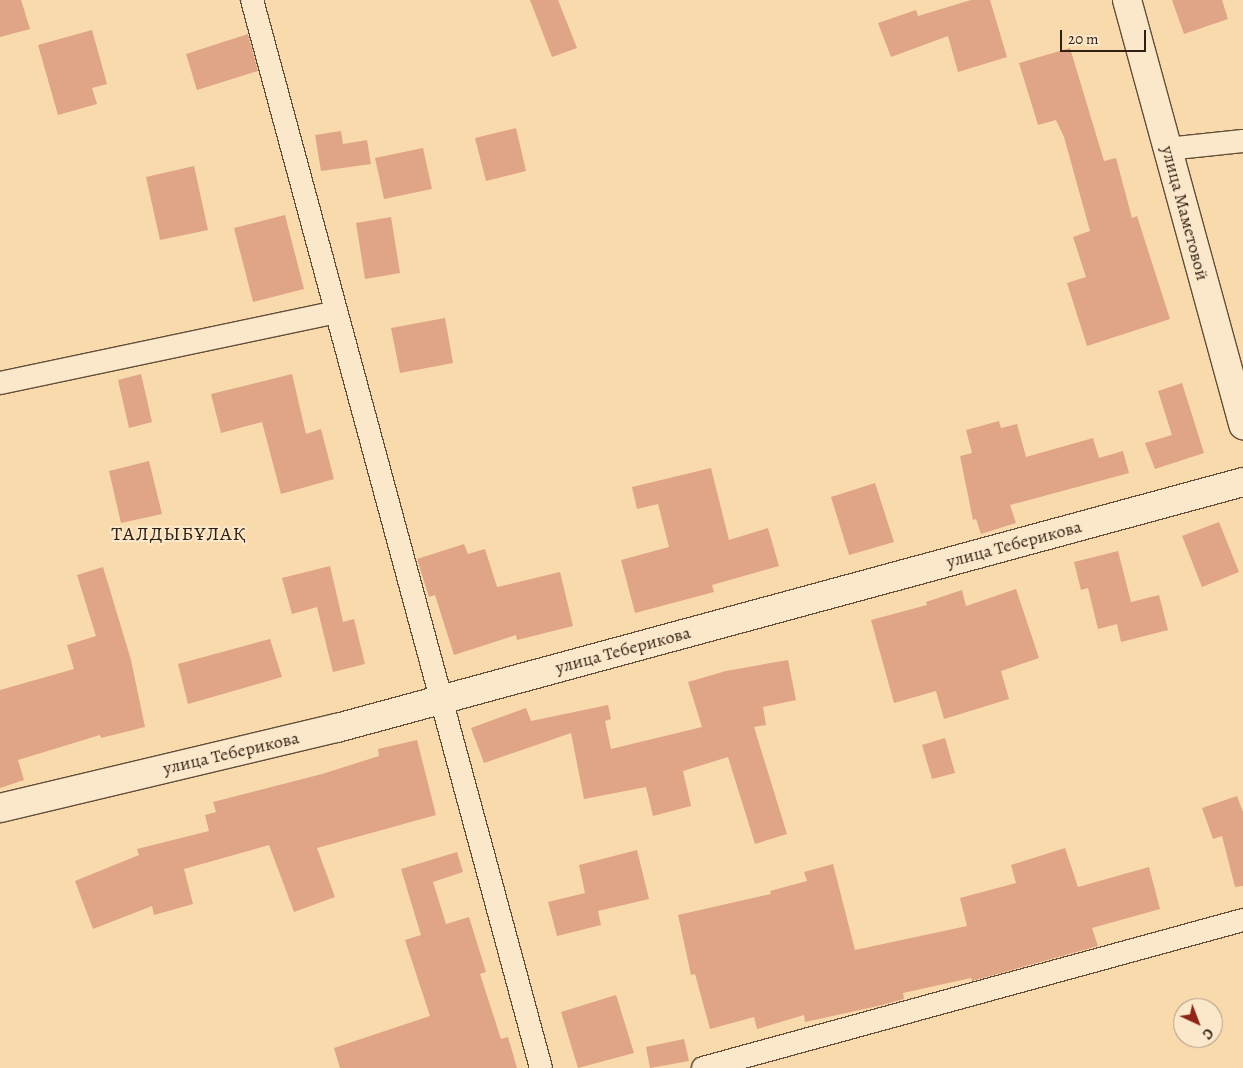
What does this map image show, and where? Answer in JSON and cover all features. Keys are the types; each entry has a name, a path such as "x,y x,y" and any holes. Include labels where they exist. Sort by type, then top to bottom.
{"street":[{"path":"252,0 541,1068"},
{"name":"улица Маметовой","path":"1127,0 1243,425"},
{"path":"1167,148 1243,141"},
{"path":"0,383 336,312"},
{"name":"улица Теберикова","path":"0,808 440,700 1243,482"},
{"path":"703,1068 1243,920"}],"building":[{"path":"0,0 21,0 30,29 0,37"},
{"path":"530,0 558,0 577,48 552,57"},
{"path":"971,0 990,0 1007,57 958,72 948,36 891,57 878,23 916,10 918,16"},
{"path":"1172,0 1222,0 1228,19 1184,34"},
{"path":"92,30 107,84 92,88 97,104 58,115 38,45"},
{"path":"248,34 258,71 197,90 186,54"},
{"path":"1070,48 1104,161 1116,158 1132,218 1137,216 1170,319 1087,346 1067,283 1086,277 1073,237 1090,231 1064,137 1056,120 1038,125 1019,63"},
{"path":"516,128 526,171 486,181 475,138"},
{"path":"341,131 343,144 367,140 371,164 321,171 315,135"},
{"path":"423,148 432,189 384,199 375,158"},
{"path":"194,166 208,230 160,240 146,177"},
{"path":"285,215 304,289 253,302 234,228"},
{"path":"391,217 400,273 365,279 356,223"},
{"path":"445,318 453,363 400,373 391,328"},
{"path":"141,374 152,422 129,428 118,380"},
{"path":"292,374 306,434 321,429 334,479 281,494 262,422 221,433 211,394"},
{"path":"1182,383 1204,453 1155,469 1145,443 1172,435 1158,391"},
{"path":"999,421 1001,428 1017,424 1026,457 1093,438 1099,458 1123,451 1129,473 1010,505 1016,523 981,534 976,519 973,520 960,456 972,453 966,430"},
{"path":"149,461 162,514 121,523 109,471"},
{"path":"711,468 729,540 768,528 779,566 712,585 714,592 635,613 621,560 669,547 658,504 637,509 632,487"},
{"path":"875,483 894,542 849,555 831,497"},
{"path":"1219,522 1239,572 1202,587 1182,536"},
{"path":"464,544 468,554 485,549 497,587 560,572 573,626 517,640 516,635 454,655 435,595 429,597 417,559"},
{"path":"1118,551 1131,602 1159,595 1168,630 1121,642 1117,624 1098,629 1088,588 1081,590 1074,562"},
{"path":"330,566 343,622 354,619 365,664 333,672 317,607 292,614 282,578"},
{"path":"103,567 131,660 145,727 101,738 100,735 18,760 24,780 0,788 0,690 74,669 67,645 96,636 77,575"},
{"path":"1016,589 1039,658 1001,671 1009,699 944,719 936,691 894,703 871,620 927,605 926,602 962,590 966,606"},
{"path":"270,639 282,677 188,704 178,664"},
{"path":"788,660 796,700 763,707 766,725 754,727 787,834 755,844 728,757 683,771 691,806 653,816 646,787 584,799 571,733 484,763 471,728 526,708 531,721 608,705 611,719 605,721 611,749 702,727 688,682 726,671"},
{"path":"945,738 955,773 932,779 922,745"},
{"path":"417,740 436,815 317,848 335,897 294,912 269,845 184,869 193,904 154,915 152,906 93,929 75,881 139,855 137,849 209,831 205,815 216,812 213,802 322,774 379,756 378,749"},
{"path":"1237,796 1243,812 1243,886 1235,887 1222,836 1213,839 1202,808"},
{"path":"1065,848 1078,887 1149,867 1160,909 1092,928 1098,946 972,981 971,978 903,993 904,999 805,1022 804,1015 757,1029 754,1017 710,1029 695,974 691,975 678,915 771,894 770,891 807,881 804,872 833,864 855,950 967,926 960,898 1016,883 1011,865"},
{"path":"637,850 649,899 598,911 601,925 557,936 548,902 585,893 579,865"},
{"path":"457,852 463,872 433,882 446,924 469,917 486,972 480,974 501,1039 508,1037 517,1068 340,1068 334,1048 430,1016 405,940 421,935 401,869"},
{"path":"616,995 634,1053 578,1068 561,1012"},
{"path":"684,1039 689,1061 650,1068 646,1047"}],"district":[{"name":"ТАЛДЫБҰЛАҚ","path":"179,533"}]}
